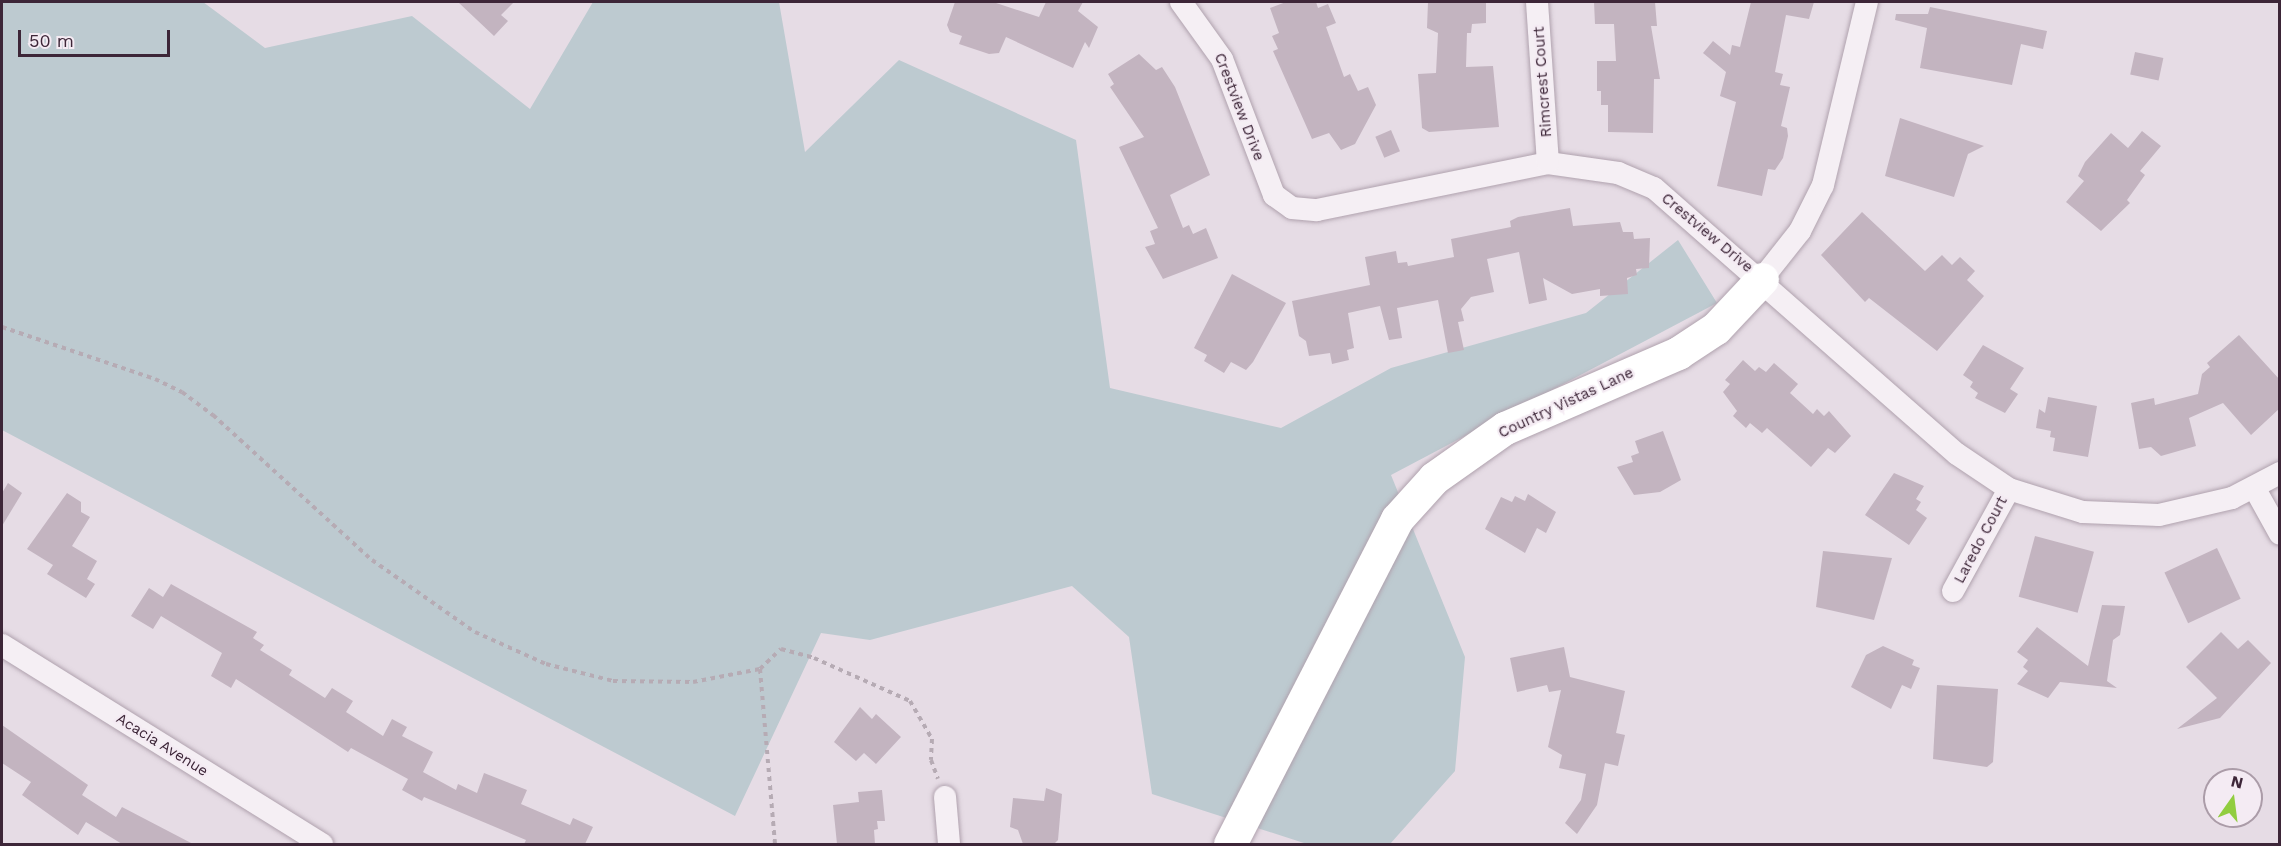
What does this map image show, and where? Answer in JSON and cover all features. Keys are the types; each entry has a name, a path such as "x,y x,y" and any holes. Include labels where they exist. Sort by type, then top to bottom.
{"street":[{"name":"Crestview Drive","path":"1181,2 1222,58 1274,195 1292,208 1317,210 1548,163 1599,167 1654,188 1762,279 1957,454 2009,489 2083,512 2134,516 2184,511 2255,489 2280,473"},
{"name":"Rimcrest Court","path":"1537,2 1548,163"},
{"name":"Country Vistas Lane","path":"1230,844 1397,519 1434,478 1505,428 1678,353 1716,328 1762,279 1800,231 1823,185 1867,2"},
{"name":"Laredo Court","path":"1953,591 2009,489"},
{"path":"2255,489 2280,534"},
{"name":"Acacia Avenue","path":"2,645 322,844"},
{"path":"945,797 949,844"}],"path":[{"path":"2,327 155,379 182,393 213,415 372,560 475,632 546,664 613,681 693,682 760,669 781,649 823,661 910,701 933,739 931,760 945,797"},
{"path":"760,669 775,844"}],"shaded area":[{"path":"2,2 203,2 265,48 412,16 530,109 593,2 779,2 805,152 899,60 1076,140 1110,388 1281,428 1391,368 1586,313 1678,240 1717,303 1391,475 1465,657 1455,771 1390,844 1307,844 1152,794 1129,637 1072,586 870,640 821,633 735,816 2,430"}],"building":[{"path":"458,2 514,2 501,15 508,21 494,36"},
{"path":"955,2 993,2 1039,17 1046,2 1083,2 1078,11 1098,27 1089,48 1085,42 1073,68 1006,37 999,53 989,54 959,44 962,36 950,32 947,25"},
{"path":"1286,2 1316,2 1318,8 1328,4 1336,23 1326,27 1344,77 1350,74 1358,91 1368,87 1376,105 1355,144 1341,150 1329,133 1312,139 1273,51 1278,49 1272,36 1279,33 1270,8"},
{"path":"1428,2 1486,2 1486,23 1472,24 1471,33 1467,33 1466,67 1493,66 1499,127 1429,132 1422,128 1418,74 1436,73 1438,33 1427,28"},
{"path":"1594,2 1655,2 1657,26 1651,26 1660,79 1654,79 1653,133 1608,132 1608,105 1601,105 1601,91 1597,91 1597,61 1616,61 1614,24 1595,24"},
{"path":"1751,2 1814,2 1809,19 1786,15 1775,72 1783,74 1780,85 1790,87 1781,126 1787,128 1788,136 1783,158 1775,170 1768,169 1762,196 1717,186 1736,102 1720,96 1726,72 1703,53 1713,41 1730,55 1732,45 1740,47"},
{"path":"1930,7 2047,31 2043,49 2021,44 2012,85 1920,68 1927,28 1895,20 1896,14 1928,14"},
{"path":"2135,52 2163,58 2159,81 2130,74"},
{"path":"1139,54 1156,70 1162,67 1175,87 1210,175 1170,195 1183,228 1189,225 1193,234 1206,228 1218,258 1163,279 1145,247 1155,244 1150,231 1158,228 1119,147 1144,137 1110,87 1114,84 1108,74"},
{"path":"1900,118 1984,146 1968,154 1954,197 1885,176"},
{"path":"1391,130 1400,151 1384,158 1375,137"},
{"path":"2142,131 2161,146 2140,171 2145,175 2127,200 2130,203 2101,231 2066,202 2084,181 2078,176 2085,162 2111,133 2128,148"},
{"path":"1570,208 1573,226 1620,222 1623,232 1633,232 1634,239 1650,238 1649,268 1636,269 1637,275 1627,278 1628,294 1600,296 1600,289 1572,294 1543,278 1547,300 1529,304 1519,252 1487,259 1494,292 1471,297 1461,309 1464,321 1458,322 1464,350 1448,353 1438,300 1397,308 1402,338 1389,340 1380,306 1348,313 1354,348 1347,350 1349,360 1332,364 1330,353 1309,356 1306,341 1299,336 1292,301 1370,285 1365,257 1396,251 1398,263 1407,262 1408,266 1454,257 1451,239 1511,227 1510,221 1518,217"},
{"path":"1862,212 1925,271 1942,255 1952,265 1960,257 1975,271 1967,280 1984,296 1937,351 1869,298 1865,302 1821,255"},
{"path":"1232,274 1286,303 1253,362 1246,370 1231,362 1224,373 1204,361 1207,355 1194,348"},
{"path":"2239,335 2280,380 2280,408 2251,435 2223,403 2189,418 2196,446 2161,456 2151,447 2139,449 2131,403 2154,398 2155,405 2198,394 2202,374 2210,367 2207,363"},
{"path":"1983,345 2024,368 2010,389 2018,394 2005,413 1975,398 1978,393 1970,387 1973,382 1963,375"},
{"path":"1743,360 1755,371 1759,367 1766,372 1774,363 1798,384 1790,393 1813,414 1817,409 1824,416 1829,411 1851,436 1835,453 1828,448 1811,467 1767,428 1762,433 1750,423 1746,428 1733,416 1737,411 1723,392 1730,384 1725,380"},
{"path":"2048,397 2097,406 2088,457 2053,451 2055,438 2050,437 2051,431 2036,428 2039,409 2045,413"},
{"path":"1663,431 1681,480 1660,492 1634,495 1617,467 1633,462 1631,456 1639,453 1635,441"},
{"path":"1894,473 1924,486 1916,499 1921,502 1916,510 1927,518 1909,545 1865,515"},
{"path":"8,483 22,493 2,526 2,493"},
{"path":"67,493 81,502 81,512 90,517 72,546 97,561 87,579 95,584 86,598 47,574 53,565 27,549"},
{"path":"1528,494 1556,512 1546,533 1537,528 1525,553 1485,529 1501,497 1512,502 1515,496 1525,501"},
{"path":"2035,536 2094,552 2078,613 2019,597"},
{"path":"2217,548 2241,599 2188,623 2164,573"},
{"path":"1823,551 1892,558 1874,620 1816,607"},
{"path":"171,584 257,632 253,638 264,645 260,650 292,670 289,675 325,698 332,688 353,701 346,712 383,736 392,719 407,727 402,736 433,752 423,772 456,790 458,784 477,793 484,773 527,790 521,804 570,825 573,818 593,827 585,844 524,844 526,840 424,797 422,801 402,790 408,779 351,748 348,752 236,679 231,688 211,676 222,653 161,616 153,629 131,616 149,588 163,597"},
{"path":"2102,605 2125,606 2120,635 2113,640 2107,681 2117,688 2060,682 2048,698 2017,684 2028,671 2023,667 2028,660 2017,652 2037,627 2088,666"},
{"path":"2221,632 2238,649 2248,640 2271,663 2220,718 2177,729 2217,698 2186,667"},
{"path":"1883,646 1914,660 1912,665 1920,668 1911,689 1902,685 1891,709 1851,687 1866,655"},
{"path":"1564,647 1570,677 1625,691 1616,733 1625,735 1618,766 1605,763 1597,805 1577,834 1565,823 1581,800 1586,774 1559,768 1562,755 1548,747 1561,690 1549,692 1547,685 1517,692 1510,658"},
{"path":"1937,685 1998,689 1993,762 1987,767 1933,759"},
{"path":"860,707 872,719 876,714 901,737 876,764 864,753 856,761 834,742"},
{"path":"2,725 88,785 82,795 116,817 122,807 193,844 122,844 86,822 78,835 22,795 31,782 2,763"},
{"path":"1046,788 1062,794 1058,840 1054,844 1023,844 1018,830 1010,827 1013,798 1044,801"},
{"path":"882,790 885,821 877,821 878,829 874,830 875,844 837,844 833,805 859,802 858,792"}]}
